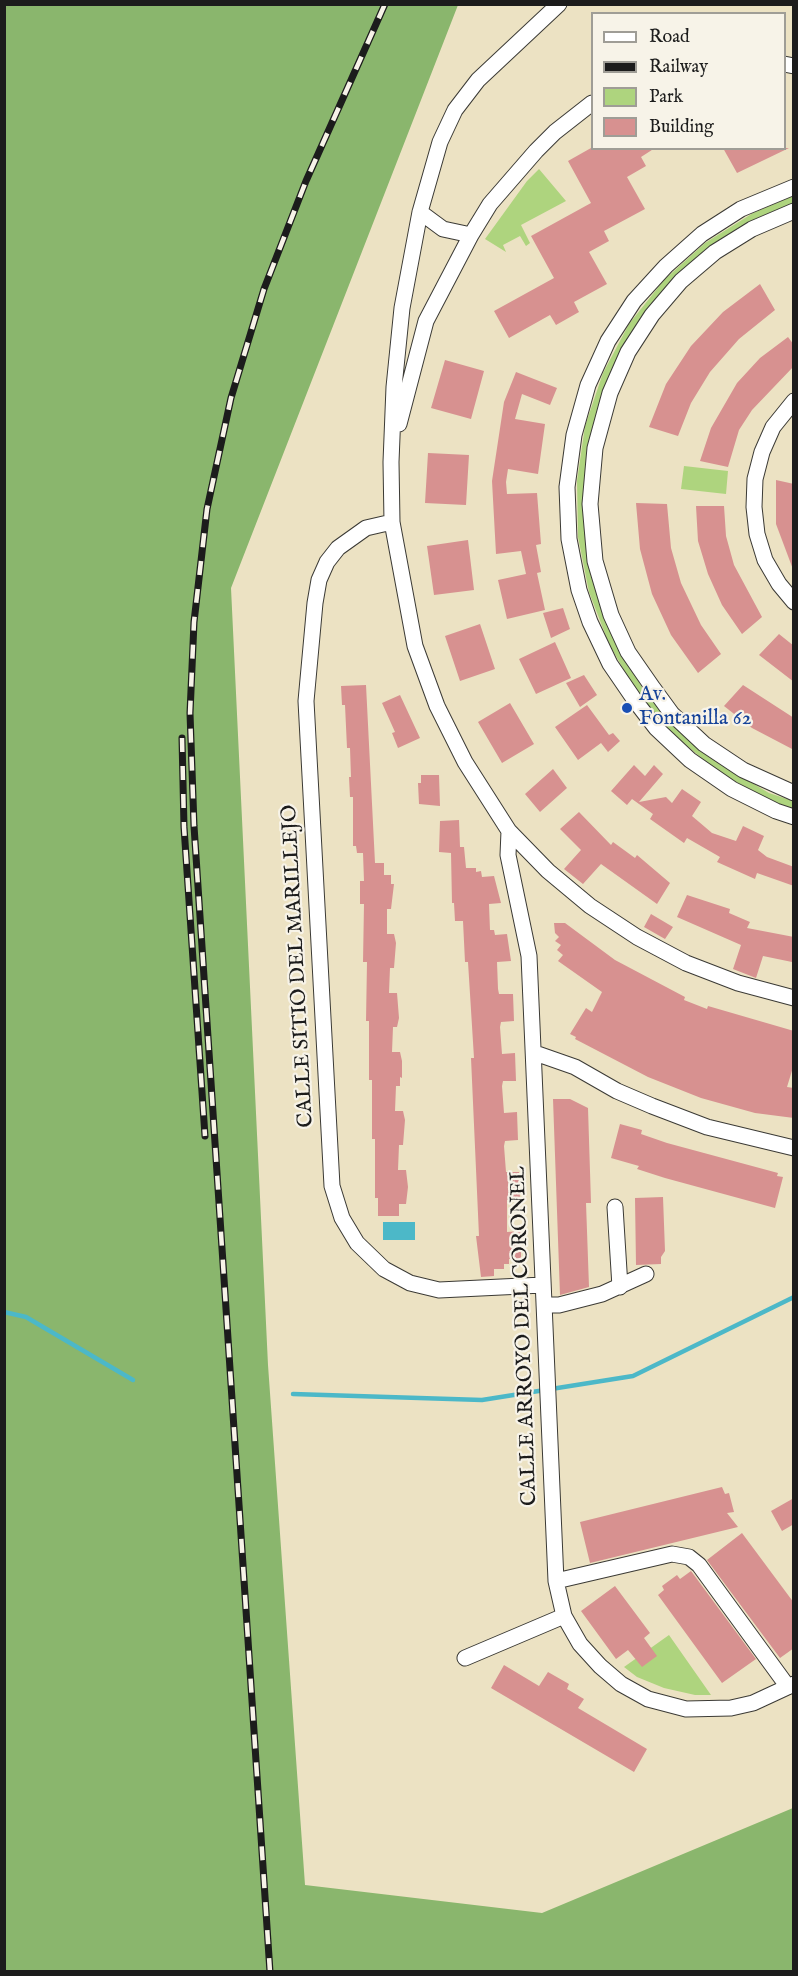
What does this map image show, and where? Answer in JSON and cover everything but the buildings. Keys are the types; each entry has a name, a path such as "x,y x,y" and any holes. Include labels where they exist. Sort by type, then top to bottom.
{"street":[{"path":"559,4 478,80 456,110 440,142 420,212 401,319 394,387 391,462 392,522 416,646 437,706 465,762 509,831 548,871 590,906 637,937 686,963 717,975 794,998"},
{"path":"391,462 408,385 426,321 471,235 490,204 536,151 555,132 591,104"},
{"path":"794,187 741,209 702,234 666,266 634,301 608,341 588,385 574,435 567,487 569,539 579,590 590,622 610,664 636,702 656,728 690,760 732,789 776,811 794,817"},
{"path":"794,211 752,229 715,252 681,281 652,315 628,352 610,393 595,448 590,504 595,561 611,615 628,652 653,688 672,714 704,744 743,770 794,793"},
{"path":"420,212 443,229 471,235"},
{"path":"794,401 773,427 762,452 755,479 754,507 757,534 765,560 779,584 794,602"},
{"name":"CALLE SITIO DEL MARILLEJO","path":"392,522 366,528 350,537 327,562 319,580 306,701 332,1186 342,1218 357,1244 384,1269 410,1283 439,1290 543,1285"},
{"name":"CALLE ARROYO DEL CORONEL","path":"509,831 508,855 530,956 556,1581 564,1616 580,1644 600,1666 621,1684 648,1699 686,1709 731,1708 753,1703 791,1685"},
{"path":"535,1053 575,1067 617,1091 652,1106 707,1126 794,1148"},
{"path":"615,1207 620,1287"},
{"path":"544,1310 620,1287 646,1274"},
{"path":"556,1581 672,1554 689,1557 699,1565 791,1685"},
{"path":"465,1658 564,1616"}],"green space":[{"path":"5,4 458,5 231,588 268,1365 305,1885 542,1913 793,1808 793,1971 5,1971"},
{"path":"539,169 566,201 521,225 530,243 526,246 520,236 503,245 506,252 485,239 527,181"},
{"path":"793,196 793,203 755,219 709,248 635,328 609,376 592,428 584,482 585,537 596,591 615,642 643,689 679,731 722,765 769,793 793,801 793,809 765,798 717,771 674,735 637,693 609,644 589,592 578,537 577,481 585,426 603,373 629,324 664,280 705,243 753,213"},
{"path":"684,466 728,471 726,494 681,489"},
{"path":"669,1635 711,1695 695,1695 664,1688 637,1677 624,1667"}],"water":[{"path":"383,1222 415,1222 415,1240 383,1240"}],"waterway":[{"path":"293,1394 482,1400 633,1376 794,1297"},
{"path":"4,1312 26,1317 133,1380"}],"railway":[{"path":"270,1972 194,826 190,713 194,622 207,509 231,398 264,289 306,181 385,4"},
{"path":"182,738 184,827 205,1136"}],"place":[{"name":"Av. Fontanilla 62","path":"627,708"}]}
